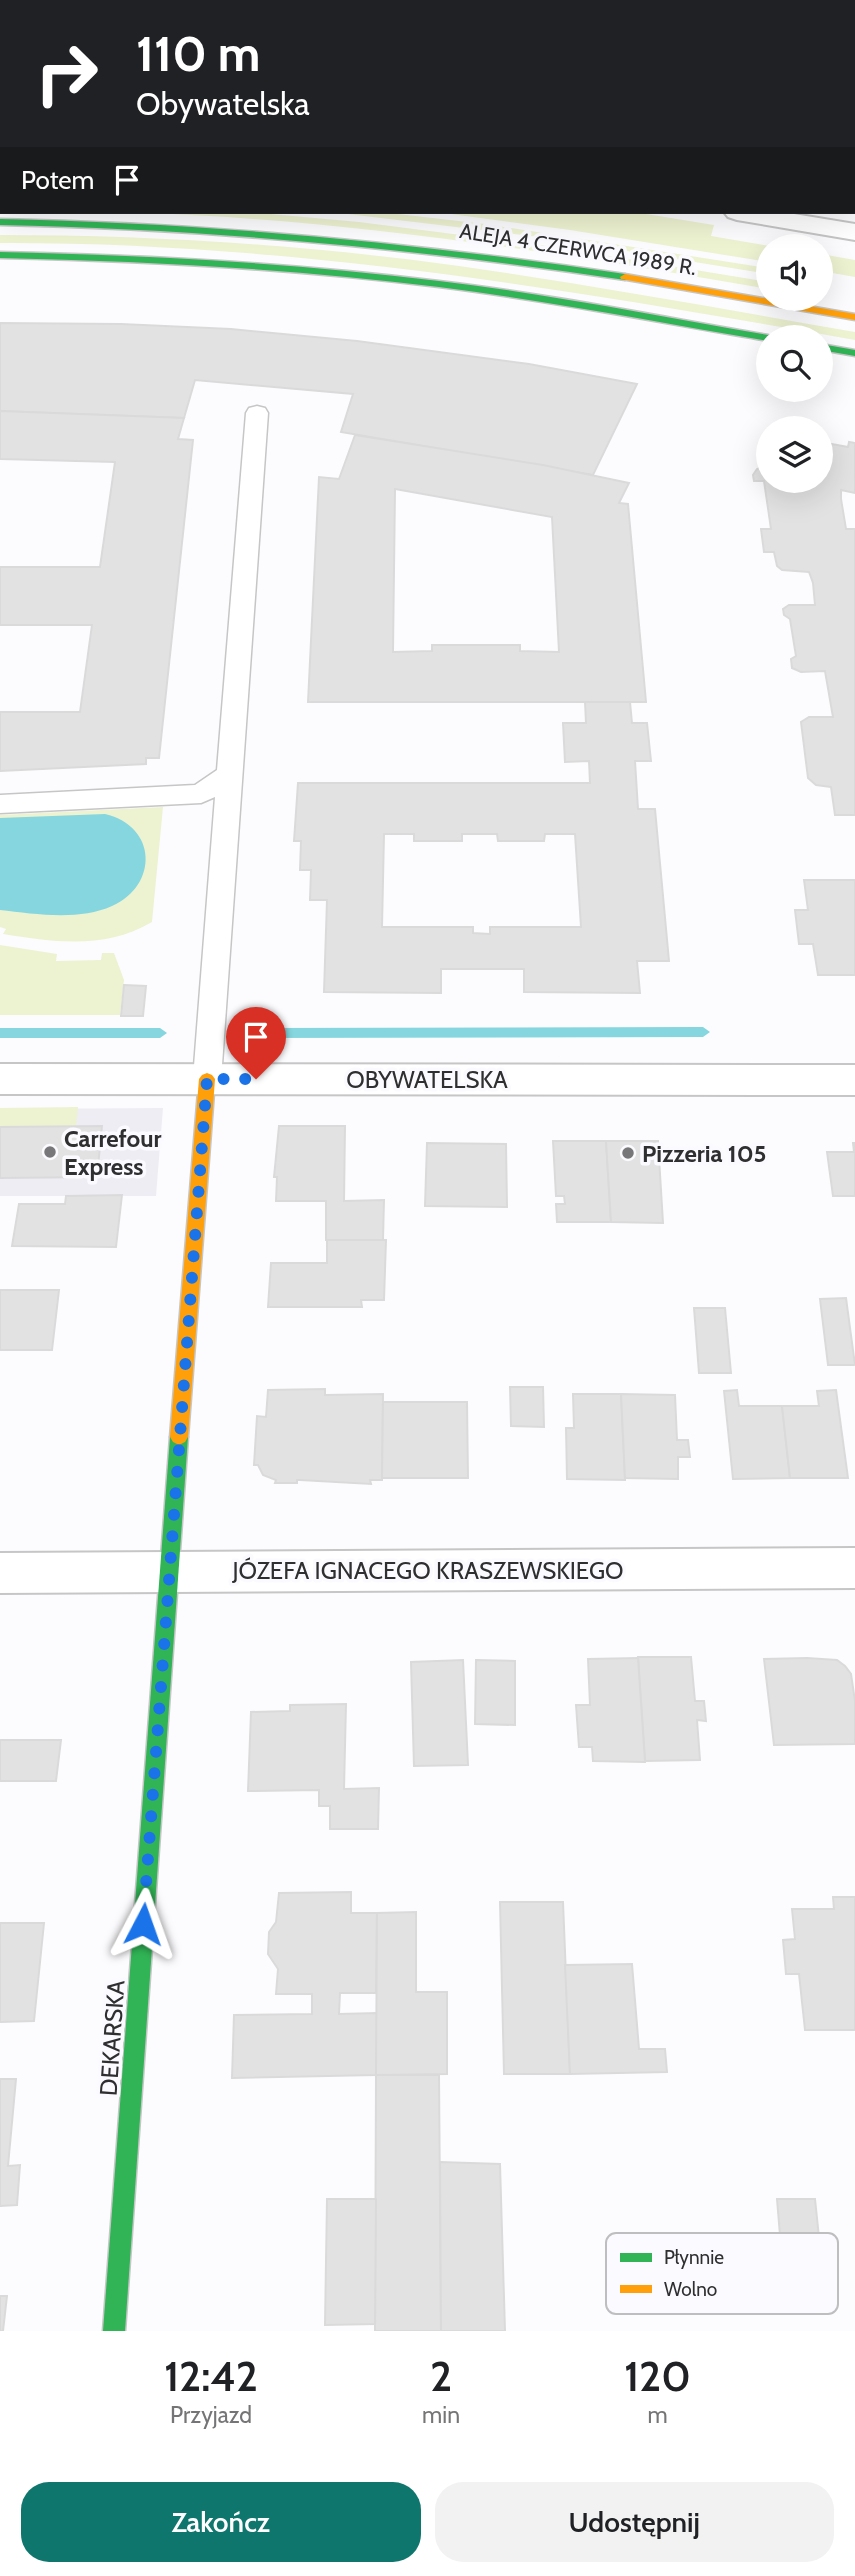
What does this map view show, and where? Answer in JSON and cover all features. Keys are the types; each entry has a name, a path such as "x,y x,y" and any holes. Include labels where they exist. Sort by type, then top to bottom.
{"main road":[{"name":"ALEJA 4 CZERWCA 1989 R.","path":"0,222 108,224 225,231 443,250 684,286 855,317"},
{"path":"0,255 192,261 364,276 550,300 756,336"},
{"path":"833,349 855,353"},
{"name":"DEKARSKA","path":"114,2331 168,1572 207,1079"}],"street":[{"path":"749,214 855,232"},
{"name":"OBYWATELSKA","path":"0,1079 855,1080"},
{"name":"JÓZEFA IGNACEGO KRASZEWSKIEGO","path":"0,1573 855,1567"}],"lane":[{"path":"207,1079 257,413"},
{"path":"0,804 201,794 231,773"}],"shaded area":[{"path":"163,1108 156,1196 0,1196 0,1109"}],"green space":[{"path":"166,214 271,214 359,222 555,247 756,280 756,287 528,250 287,222"},
{"path":"348,214 398,214 485,224 756,266 756,272 547,238"},
{"path":"451,214 646,214 714,225 711,236 756,244 756,260"},
{"path":"0,235 115,237 345,252 558,281 814,325 767,325 536,287 323,260 108,245 0,243"},
{"path":"833,256 855,260 855,277 833,273"},
{"path":"833,328 855,332 855,340 833,336"},
{"path":"163,807 152,922 116,937 79,942 3,934 6,929 0,927 0,815"},
{"path":"0,945 57,954 56,961 101,960 102,953 114,953 124,980 120,1015 0,1015"},
{"path":"78,1107 76,1126 0,1127 0,1108"}],"water":[{"path":"105,814 135,830 146,857 138,884 127,897 112,906 86,914 57,915 0,910 0,818"}],"building":[{"path":"0,323 121,324 231,329 357,341 529,364 637,384 593,475 341,432 353,394 195,380 184,418 0,411"},
{"path":"0,411 184,418 178,439 193,440 159,758 146,758 146,764 0,771 0,712 80,712 92,625 0,625 0,567 100,567 115,462 0,459"},
{"path":"355,435 543,465 629,483 619,503 628,504 646,702 308,702 319,477 339,479","holes":["395,489 552,517 559,652 520,651 520,645 432,645 432,651 393,652"]},
{"path":"849,442 855,443 855,493 841,490 841,499 846,529 855,529 855,815 835,815 831,787 816,785 808,778 801,722 809,717 833,717 825,671 801,672 792,668 791,659 796,656 790,619 784,615 783,609 789,605 815,605 813,583 809,572 782,570 777,566 774,552 764,552 761,529 771,529 766,493 833,493 833,444 848,447"},
{"path":"585,702 630,702 632,723 647,723 651,761 635,761 638,809 655,809 669,961 637,961 640,993 524,992 524,969 441,969 441,993 324,992 327,900 310,900 311,870 300,870 301,841 294,841 298,783 590,783 589,761 565,762 563,723 586,723","holes":["384,834 414,834 414,841 462,841 462,834 497,834 498,841 544,841 545,834 575,834 581,927 490,927 490,934 473,933 473,927 382,927"]},
{"path":"804,880 855,880 855,975 818,975 813,944 799,944 795,910 808,910"},
{"path":"124,985 146,986 143,1016 121,1016"},
{"name":"Carrefour Express","path":"102,1126 97,1177 0,1178 0,1127"},
{"path":"279,1126 345,1126 344,1201 384,1200 383,1240 326,1240 326,1201 276,1201 277,1177 274,1177"},
{"path":"553,1141 606,1141 611,1222 557,1222 556,1204 565,1204 564,1196 556,1196"},
{"path":"606,1141 658,1141 663,1223 611,1222"},
{"path":"427,1143 506,1144 507,1207 425,1206"},
{"path":"855,1143 855,1196 833,1196 827,1152 854,1152"},
{"path":"122,1195 116,1247 12,1246 19,1204 65,1204 66,1196"},
{"path":"327,1240 386,1240 384,1300 361,1300 362,1307 268,1307 271,1263 327,1263"},
{"path":"0,1290 59,1290 52,1350 0,1350"},
{"path":"846,1298 855,1365 828,1365 820,1299"},
{"path":"694,1308 725,1308 731,1373 699,1373"},
{"path":"510,1387 543,1387 544,1427 511,1426"},
{"path":"325,1389 325,1395 383,1394 382,1480 370,1480 371,1484 300,1480 297,1480 297,1483 275,1483 276,1480 263,1475 258,1465 254,1465 257,1416 266,1417 268,1390"},
{"path":"737,1390 739,1406 782,1406 790,1478 733,1479 724,1391"},
{"path":"836,1390 848,1478 790,1478 782,1406 819,1406 817,1391"},
{"path":"573,1394 621,1394 625,1480 567,1479 566,1428 574,1428"},
{"path":"621,1394 675,1395 677,1440 688,1440 690,1457 678,1457 678,1479 625,1478"},
{"path":"383,1402 467,1402 468,1478 382,1478"},
{"path":"638,1657 691,1657 695,1701 704,1701 706,1721 697,1720 700,1760 645,1761"},
{"path":"638,1658 645,1762 593,1761 592,1747 579,1747 576,1705 590,1705 588,1659"},
{"path":"764,1659 837,1660 851,1674 855,1701 855,1744 774,1745"},
{"path":"463,1660 468,1765 414,1766 411,1662"},
{"path":"476,1660 515,1661 515,1725 475,1724"},
{"path":"346,1704 344,1789 379,1788 378,1829 330,1829 330,1806 319,1806 319,1790 248,1791 251,1712 290,1711 290,1705"},
{"path":"0,1740 61,1740 56,1781 0,1781"},
{"path":"351,1892 351,1913 377,1913 376,1993 340,1993 339,2014 377,2013 376,2075 232,2078 234,2015 312,2014 312,1994 276,1994 278,1969 268,1954 269,1932 276,1922 279,1893"},
{"path":"833,1897 855,1897 855,2030 805,2030 799,1974 786,1974 783,1940 795,1939 792,1909 834,1909"},
{"path":"500,1902 563,1902 570,2074 504,2074"},
{"path":"416,1912 416,1992 447,1992 447,2074 376,2075 377,1913"},
{"path":"0,1923 44,1923 34,2021 0,2022"},
{"path":"632,1964 639,2049 665,2049 667,2072 570,2074 565,1965"},
{"path":"376,2075 439,2075 441,2331 375,2331"},
{"path":"0,2079 16,2079 8,2166 20,2165 17,2205 0,2206"},
{"path":"440,2162 500,2164 505,2331 441,2331"},
{"path":"327,2199 376,2199 375,2324 325,2325"},
{"path":"777,2199 815,2199 819,2233 780,2233"},
{"path":"0,2296 7,2296 3,2331 0,2331"}],"waterway":[{"path":"257,1033 703,1032"},
{"path":"0,1033 160,1033"}],"traffic: fast":[{"path":"0,222 158,227 314,238 468,255 625,277"},
{"path":"0,255 110,258 329,272 521,296 756,336"},
{"path":"833,349 855,353"},
{"path":"114,2331 179,1437"}],"traffic: slow":[{"path":"625,277 855,317"},
{"path":"179,1437 207,1079"}],"place":[{"name":"Carrefour Express","path":"50,1152"},
{"name":"Pizzeria 105","path":"628,1153"}],"route":[{"path":"143,1924 207,1079 256,1079"}]}
